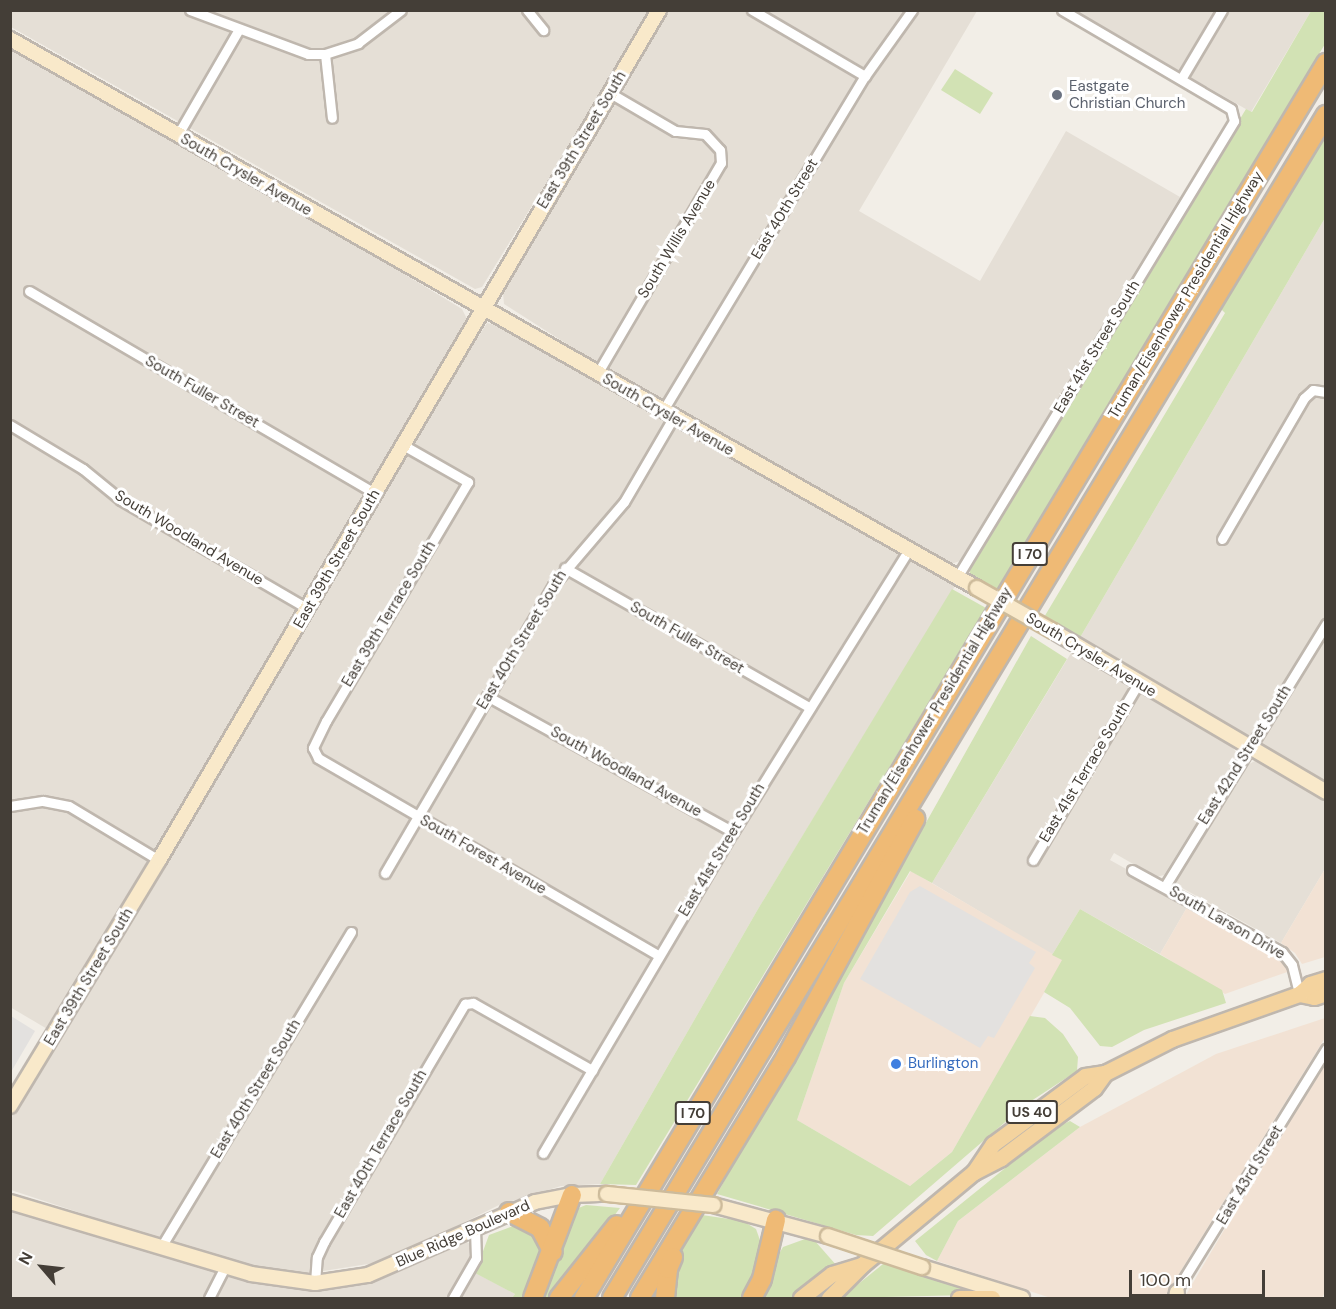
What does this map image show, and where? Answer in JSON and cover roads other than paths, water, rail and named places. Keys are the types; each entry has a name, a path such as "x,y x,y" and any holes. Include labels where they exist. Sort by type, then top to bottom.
{"highway":[{"name":"Truman/Eisenhower Presidential Highway","path":"584,1299 652,1182 1326,63"},
{"name":"Truman/Eisenhower Presidential Highway","path":"612,1299 1326,115"},
{"path":"640,1299 786,1057 1002,654"},
{"path":"559,1299 652,1182"},
{"path":"533,1299 553,1252 572,1195"},
{"path":"509,1212 540,1227 553,1252"},
{"path":"752,1299 762,1279 776,1220"},
{"path":"665,1299 668,1269 687,1224"}],"main road":[{"name":"East 39th Street South","path":"10,1106 308,609 481,309 659,10"},
{"name":"South Crysler Avenue","path":"10,39 907,552 1053,631 1138,684 1326,792"},
{"name":"US 40","path":"829,1299 863,1264 974,1172 993,1144 1043,1104 1085,1076 1105,1073 1172,1039 1299,994 1310,984 1326,979"},
{"name":"US 40","path":"1299,994 1314,997 1326,993"},
{"name":"Blue Ridge Boulevard","path":"10,1202 225,1266 287,1281 315,1283 368,1275 509,1212 572,1195 607,1194 713,1205 776,1220 1022,1299"},
{"name":"US 40","path":"801,1299 832,1274 863,1264"},
{"path":"959,1299 992,1299"}],"street":[{"path":"190,10 296,52 325,54 358,43 401,10"},
{"path":"527,10 543,30"},
{"path":"752,10 865,76"},
{"name":"East 40th Street","path":"668,415 865,76 912,10"},
{"path":"1062,10 1182,79 1222,10"},
{"path":"1079,20 1084,10"},
{"path":"177,135 239,29"},
{"path":"325,54 332,118"},
{"name":"East 41st Street South","path":"956,579 1234,121 1235,114 1182,79"},
{"name":"South Willis Avenue","path":"597,374 721,163 717,144 705,134 669,129 610,93"},
{"name":"South Fuller Street","path":"29,291 375,493"},
{"path":"1222,539 1304,398 1311,392 1326,392"},
{"name":"East 40th Street South","path":"385,873 487,696 565,568 624,502 668,415"},
{"name":"South Woodland Avenue","path":"10,425 83,469 121,500 308,609"},
{"name":"East 39th Terrace South","path":"313,748 468,482 403,445"},
{"name":"East 41st Street South","path":"543,1153 733,832 907,552"},
{"name":"South Fuller Street","path":"565,568 809,707"},
{"name":"East 42nd Street South","path":"1165,886 1326,624"},
{"name":"East 41st Terrace South","path":"1033,860 1138,684"},
{"name":"South Woodland Avenue","path":"487,696 733,832"},
{"name":"South Forest Avenue","path":"313,748 326,765 659,956"},
{"path":"10,806 43,801 69,806 159,860"},
{"name":"South Larson Drive","path":"1132,870 1282,952 1292,965 1299,994"},
{"name":"East 40th Street South","path":"161,1247 351,932"},
{"name":"East 40th Terrace South","path":"315,1283 317,1257 324,1242 460,1010 473,1003 592,1070"},
{"name":"East 43rd Street","path":"1175,1296 1326,1049"},
{"path":"453,1299 476,1258 475,1228"},
{"path":"209,1299 225,1266"}],"place":[{"name":"Eastgate Christian Church","path":"1057,95"},
{"name":"Burlington","path":"896,1064"}]}
